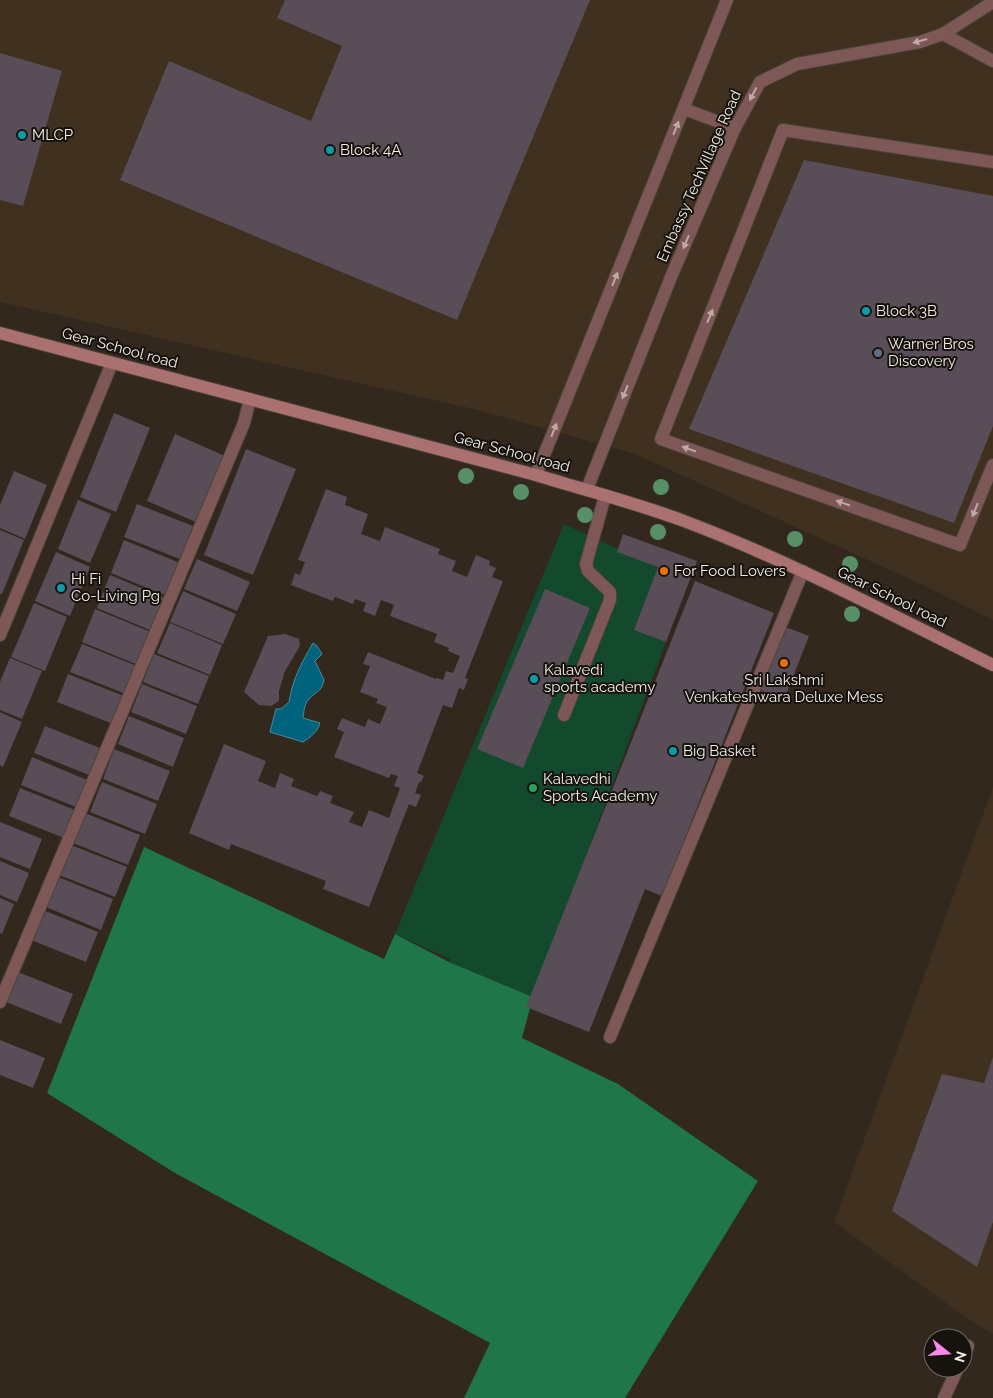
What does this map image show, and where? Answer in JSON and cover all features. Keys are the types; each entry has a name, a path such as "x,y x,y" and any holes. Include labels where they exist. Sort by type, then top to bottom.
{"main road":[{"name":"Gear School road","path":"0,333 587,489 684,521 803,571 993,665"}],"street":[{"path":"536,475 727,0"},
{"name":"Embassy TechVillage Road","path":"587,489 671,277 735,128 760,82 796,64 920,42 943,34 993,2"},
{"path":"943,34 993,61"},
{"path":"684,109 735,128"},
{"path":"993,162 783,130 661,440 960,545 993,464"},
{"path":"0,635 112,363"},
{"path":"0,1002 244,423 250,399"},
{"path":"564,715 610,600 610,592 588,571 586,564 605,496"},
{"path":"610,1037 803,571"},
{"path":"944,1398 953,1378"}],"shaded area":[{"path":"0,0 993,0 993,620 925,586 635,454 478,410 0,302"},
{"path":"993,787 993,1334 964,1316 834,1222"}],"green space":[{"name":"Kalavedhi Sports Academy","path":"564,524 658,567 635,630 666,642 533,997 449,962 450,959 395,934"},
{"path":"144,847 384,959 395,934 449,962 533,997 522,1038 618,1084 758,1181 625,1398 464,1398 490,1343 175,1173 47,1093"}],"water":[{"path":"313,643 322,654 315,661 324,680 320,689 307,701 303,718 320,723 313,734 303,742 270,732 276,709 281,709 289,702 298,671"}],"building":[{"name":"Block 4A","path":"285,0 590,0 457,320 120,180 169,61 311,121 342,46 277,18"},
{"name":"MLCP","path":"0,53 62,71 23,206 0,200"},
{"name":"Block 3B","path":"804,160 993,196 993,426 954,523 689,429"},
{"path":"114,413 150,428 116,512 80,497"},
{"path":"175,434 225,456 196,522 147,501"},
{"path":"246,449 296,469 253,575 204,555"},
{"path":"14,471 47,485 25,539 0,528 0,505"},
{"path":"326,489 347,497 345,505 368,514 361,534 380,541 385,527 440,549 438,554 456,561 452,571 467,577 476,555 490,561 489,565 496,568 492,577 503,581 465,678 468,679 464,690 459,688 452,708 443,705 417,773 424,776 421,782 419,782 415,793 421,795 416,807 409,804 369,907 323,889 326,881 231,844 229,850 189,833 224,744 266,761 258,781 275,788 280,773 294,779 291,786 317,796 320,791 333,796 330,803 354,812 349,822 362,827 369,810 389,818 400,788 394,786 398,776 391,774 389,778 334,757 344,732 337,729 342,718 365,727 368,719 380,724 387,707 376,703 378,699 360,692 370,666 363,664 368,652 436,679 443,680 446,671 453,673 460,656 448,651 449,648 434,642 437,634 390,616 394,605 381,600 375,616 363,611 366,603 355,599 353,604 335,597 333,601 291,585 295,573 300,575 305,562 298,560"},
{"path":"78,500 111,514 90,563 58,549"},
{"path":"137,504 193,526 180,559 124,537"},
{"path":"0,530 24,540 2,594 0,594"},
{"path":"623,534 697,561 666,642 634,630 658,567 617,552"},
{"path":"124,540 180,563 167,596 111,573"},
{"name":"Hi Fi Co-Living Pg","path":"56,552 90,567 70,616 35,601"},
{"path":"197,559 250,582 237,611 184,589"},
{"path":"110,575 165,598 152,631 97,608"},
{"name":"Big Basket","path":"695,581 774,613 662,896 645,889 589,1032 526,1007"},
{"name":"Kalavedi sports academy","path":"545,589 590,608 523,768 477,749"},
{"path":"183,591 236,614 223,644 170,622"},
{"path":"34,603 67,617 45,671 11,657"},
{"path":"95,609 151,632 138,665 82,642"},
{"path":"170,623 222,645 210,675 157,653"},
{"name":"Sri Lakshmi Venkateshwara Deluxe Mess","path":"783,626 809,636 784,700 759,690"},
{"path":"285,634 299,639 300,646 285,671 279,691 279,701 271,706 259,705 244,692 268,636"},
{"path":"82,644 137,666 126,694 70,672"},
{"path":"154,654 209,676 198,704 143,682"},
{"path":"10,658 42,671 22,719 0,710 0,682"},
{"path":"68,674 124,696 113,724 57,702"},
{"path":"142,684 197,706 186,734 131,712"},
{"path":"0,712 22,722 3,767 0,765"},
{"path":"129,716 184,738 173,767 118,744"},
{"path":"45,726 100,748 89,775 34,753"},
{"path":"114,749 170,771 158,801 103,779"},
{"path":"32,757 87,780 76,807 21,785"},
{"path":"102,782 157,804 145,834 90,812"},
{"path":"20,788 75,810 64,838 9,816"},
{"path":"85,813 140,835 128,865 73,843"},
{"path":"0,822 42,839 30,869 0,857"},
{"path":"71,845 127,867 115,897 59,875"},
{"path":"0,861 29,873 17,902 0,895"},
{"path":"58,877 113,899 101,930 46,907"},
{"path":"0,898 14,904 2,934 0,933"},
{"path":"43,910 98,932 86,962 31,940"},
{"path":"18,972 73,994 61,1024 6,1002"},
{"path":"0,1040 45,1058 33,1088 0,1075"},
{"path":"993,1057 993,1222 977,1267 892,1211 942,1074 984,1083"}],"place":[{"name":"MLCP","path":"22,135"},
{"name":"Block 4A","path":"330,150"},
{"name":"Block 3B","path":"866,311"},
{"name":"Warner Bros Discovery","path":"878,353"},
{"name":"For Food Lovers","path":"664,571"},
{"name":"Hi Fi Co-Living Pg","path":"61,588"},
{"name":"Sri Lakshmi Venkateshwara Deluxe Mess","path":"784,663"},
{"name":"Kalavedi sports academy","path":"534,679"},
{"name":"Big Basket","path":"673,751"},
{"name":"Kalavedhi Sports Academy","path":"533,788"}]}
